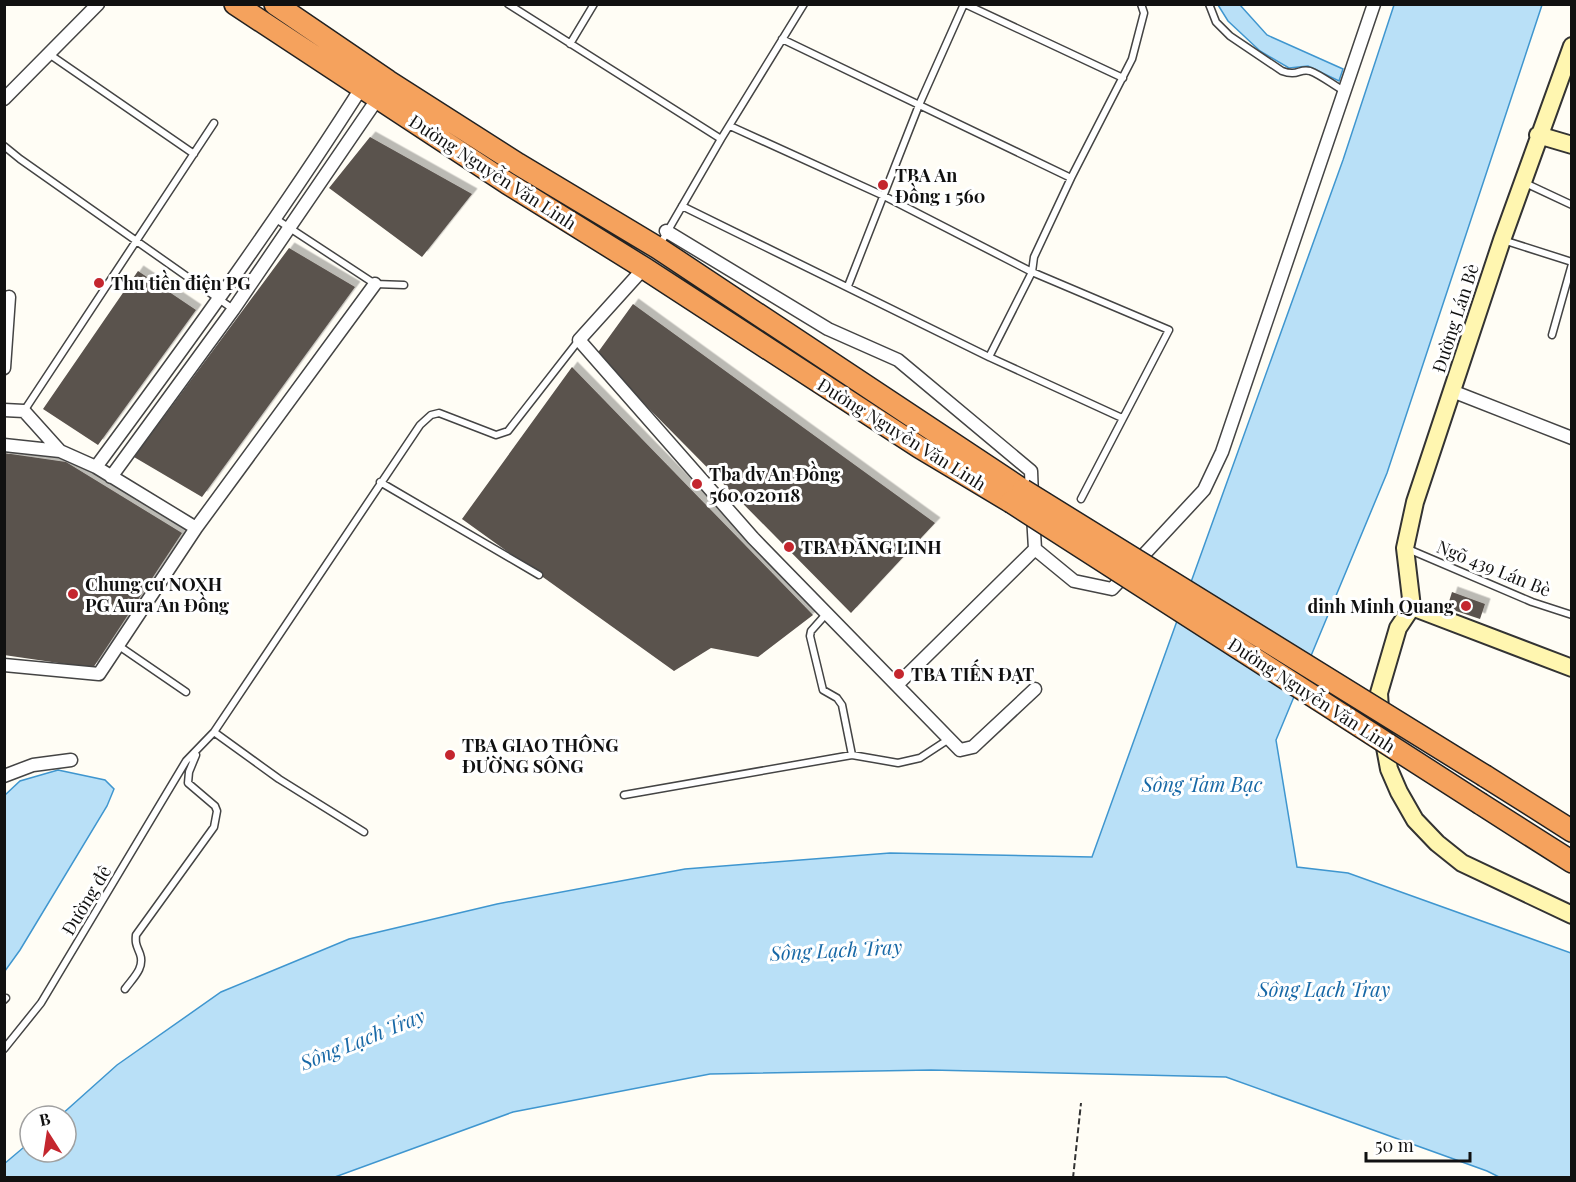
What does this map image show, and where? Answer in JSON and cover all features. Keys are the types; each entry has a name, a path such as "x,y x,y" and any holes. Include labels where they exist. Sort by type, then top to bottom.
{"highway":[{"name":"Đường Nguyễn Văn Linh","path":"235,4 518,164 662,239 1017,496 1572,862"},
{"name":"Đường Nguyễn Văn Linh","path":"274,4 375,85 507,183 644,268 920,447 1017,496 1485,776 1572,831"}],"main road":[{"name":"Đường Lán Bè","path":"1412,607 1405,548 1415,501 1538,135 1571,49"},
{"path":"1538,135 1572,145"},
{"path":"1572,668 1412,607 1398,628 1379,693 1381,726 1389,769 1415,819 1437,843 1462,863 1572,915"}],"street":[{"path":"4,99 98,4"},
{"path":"662,239 828,329 898,360 1031,471 1035,549 1074,581 1112,589 1204,490 1222,452 1374,4"},
{"path":"96,467 375,85"},
{"path":"111,477 290,228 375,85"},
{"path":"644,268 579,340 753,538 960,750 972,747 1035,689"},
{"path":"4,664 99,674 196,528 375,284"},
{"path":"4,368 9,297"},
{"path":"1452,391 1572,438"},
{"path":"4,410 24,411 60,451"},
{"path":"4,445 60,451 96,467 196,528"},
{"path":"897,685 1035,549"},
{"path":"4,776 33,765 71,760"}],"lane":[{"path":"508,4 721,139"},
{"path":"570,44 594,4"},
{"path":"662,239 804,4"},
{"path":"848,286 919,105 964,4 1123,78"},
{"path":"989,357 1032,272 1034,257 1071,178 1132,59 1144,13 1142,4"},
{"path":"1209,4 1216,22 1230,36 1282,70 1292,74 1304,70 1311,71 1344,91"},
{"path":"783,39 1071,178"},
{"path":"49,54 194,154"},
{"path":"24,411 214,123"},
{"path":"730,126 884,196 1032,272 1169,330 1081,499"},
{"path":"4,146 233,310"},
{"path":"1522,182 1572,205"},
{"path":"682,206 989,357 1122,418"},
{"path":"276,219 375,284 404,285"},
{"path":"1502,240 1572,263 1552,335"},
{"name":"Đường đê","path":"4,1049 41,1003 186,761 214,732 420,425 430,415 444,414 496,435 508,431 579,340"},
{"path":"380,482 539,575"},
{"name":"Ngõ 439 Lán Bè","path":"1405,548 1532,602 1572,615"},
{"path":"827,613 811,631 810,636 823,690 837,698 842,705 852,754"},
{"path":"119,646 186,692"},
{"path":"214,732 279,779 364,832"},
{"path":"624,795 852,754 898,763 920,758 949,739"},
{"path":"124,989 140,970 141,961 135,943 136,935 214,827 217,811 215,806 188,783 189,772 197,751"}],"path":[{"path":"1073,1178 1081,1103"}],"water":[{"path":"1218,5 1240,5 1267,35 1343,69 1339,81 1308,66 1289,68 1260,51 1228,21"},
{"name":"Sông Lạch Tray","path":"1394,5 1542,5 1387,473 1276,740 1297,867 1348,873 1571,953 1571,1177 1499,1177 1226,1077 931,1070 710,1074 513,1112 335,1177 5,1178 4,1164 18,1152 18,1164 78,1164 78,1104 73,1104 117,1065 221,992 349,939 497,904 685,869 890,853 1092,857 1343,160"},
{"path":"58,770 105,780 114,789 107,806 5,971 5,795 20,781"}],"building":[{"path":"370,137 472,194 422,257 329,188"},
{"path":"289,248 355,287 202,497 134,457"},
{"path":"138,271 196,310 98,445 43,409"},
{"path":"633,304 935,523 851,613 596,355"},
{"path":"572,367 813,615 758,657 711,648 674,671 462,519"},
{"name":"Chung cư NOXH PG Aura An Đồng","path":"4,453 66,462 182,533 93,668 4,655"},
{"name":"dinh Minh Quang","path":"1452,592 1485,604 1480,619 1447,608"}],"place":[{"name":"TBA An Đồng 1 560","path":"883,185"},
{"name":"Thu tiền điện PG","path":"99,283"},
{"name":"Tba dv An Đồng 560.020118","path":"697,484"},
{"name":"TBA ĐĂNG LINH","path":"789,547"},
{"name":"Chung cư NOXH PG Aura An Đồng","path":"73,594"},
{"name":"dinh Minh Quang","path":"1466,606"},
{"name":"TBA TIẾN ĐẠT","path":"899,674"},
{"name":"TBA GIAO THÔNG ĐƯỜNG SÔNG","path":"450,755"}],"water label":[{"name":"Sông Tam Bạc","path":"1202,783"}]}
